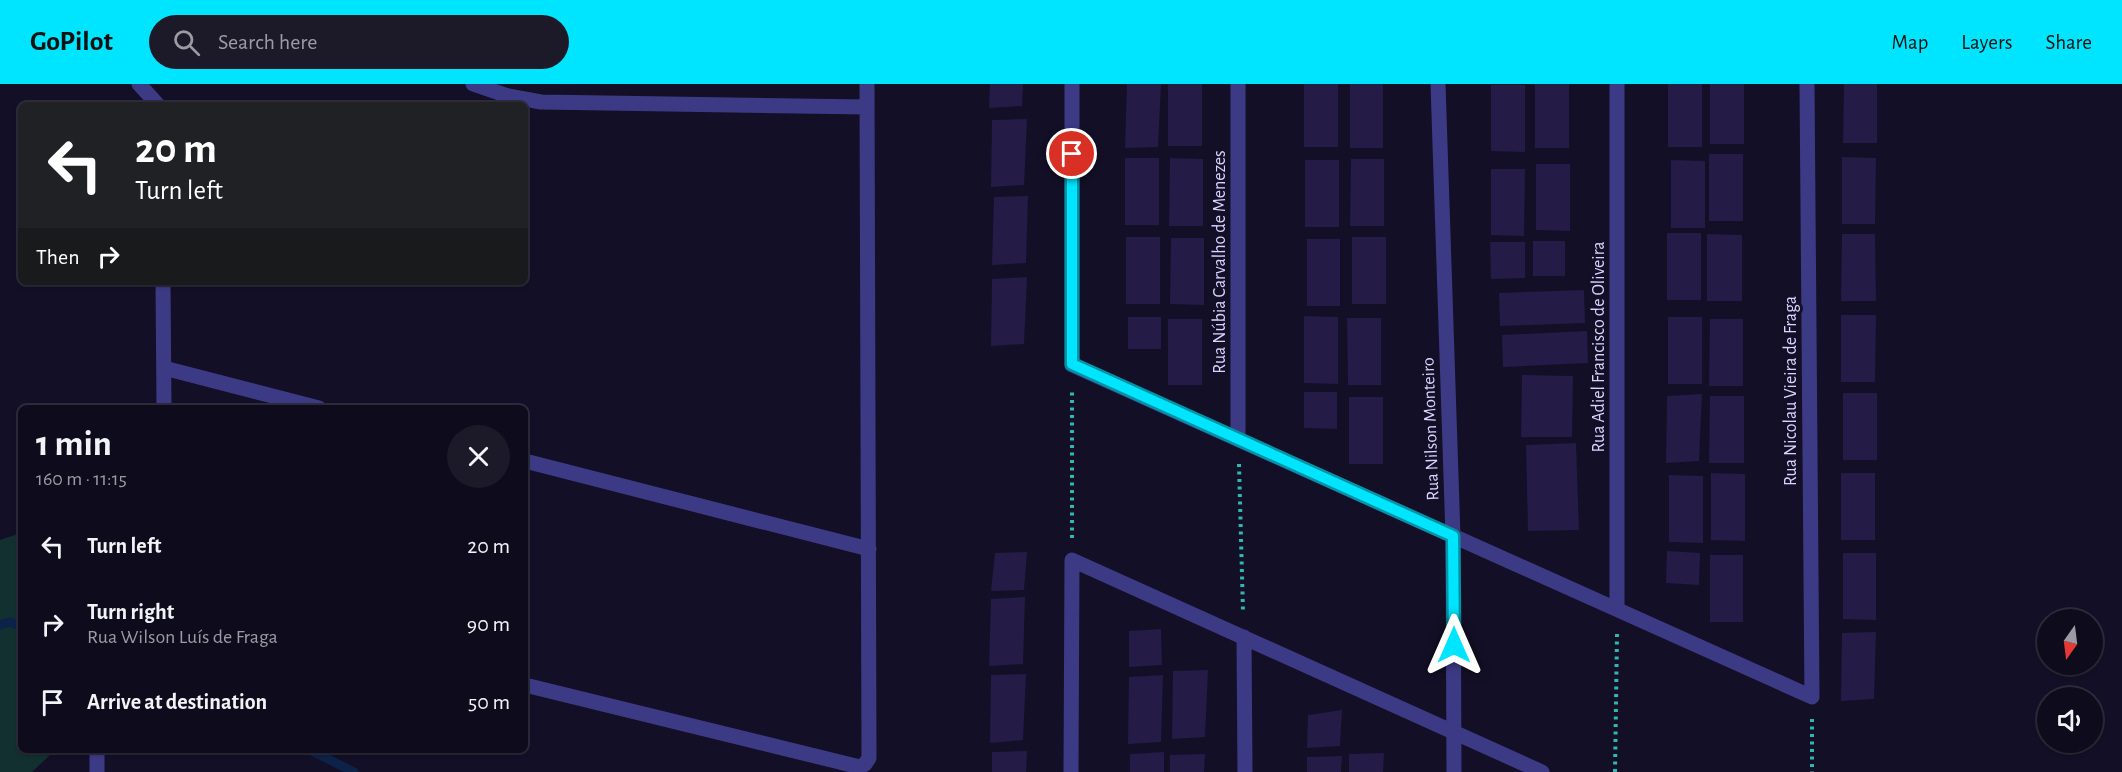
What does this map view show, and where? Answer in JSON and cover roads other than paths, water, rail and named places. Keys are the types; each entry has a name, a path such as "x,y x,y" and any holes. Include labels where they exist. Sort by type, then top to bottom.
{"street":[{"path":"139,84 155,102"},
{"path":"473,84 508,96 541,102 867,107"},
{"path":"528,686 860,767 866,764 869,758 870,549 867,84"},
{"path":"1072,84 1072,364 1617,609"},
{"name":"Rua Núbia Carvalho de Menezes","path":"1238,84 1238,439"},
{"name":"Rua Nilson Monteiro","path":"1438,84 1453,536 1454,772"},
{"name":"Rua Adiel Francisco de Oliveira","path":"1617,84 1617,609"},
{"name":"Rua Nicolau Vieira de Fraga","path":"1617,609 1812,697 1807,84"},
{"path":"163,285 164,405"},
{"path":"164,368 307,405"},
{"path":"528,462 870,549"},
{"path":"1071,772 1072,560 1542,772"},
{"path":"1244,637 1245,772"},
{"path":"96,772 97,753"}],"waterway":[{"path":"0,625 10,622 18,625"},
{"path":"316,753 354,772"}]}
